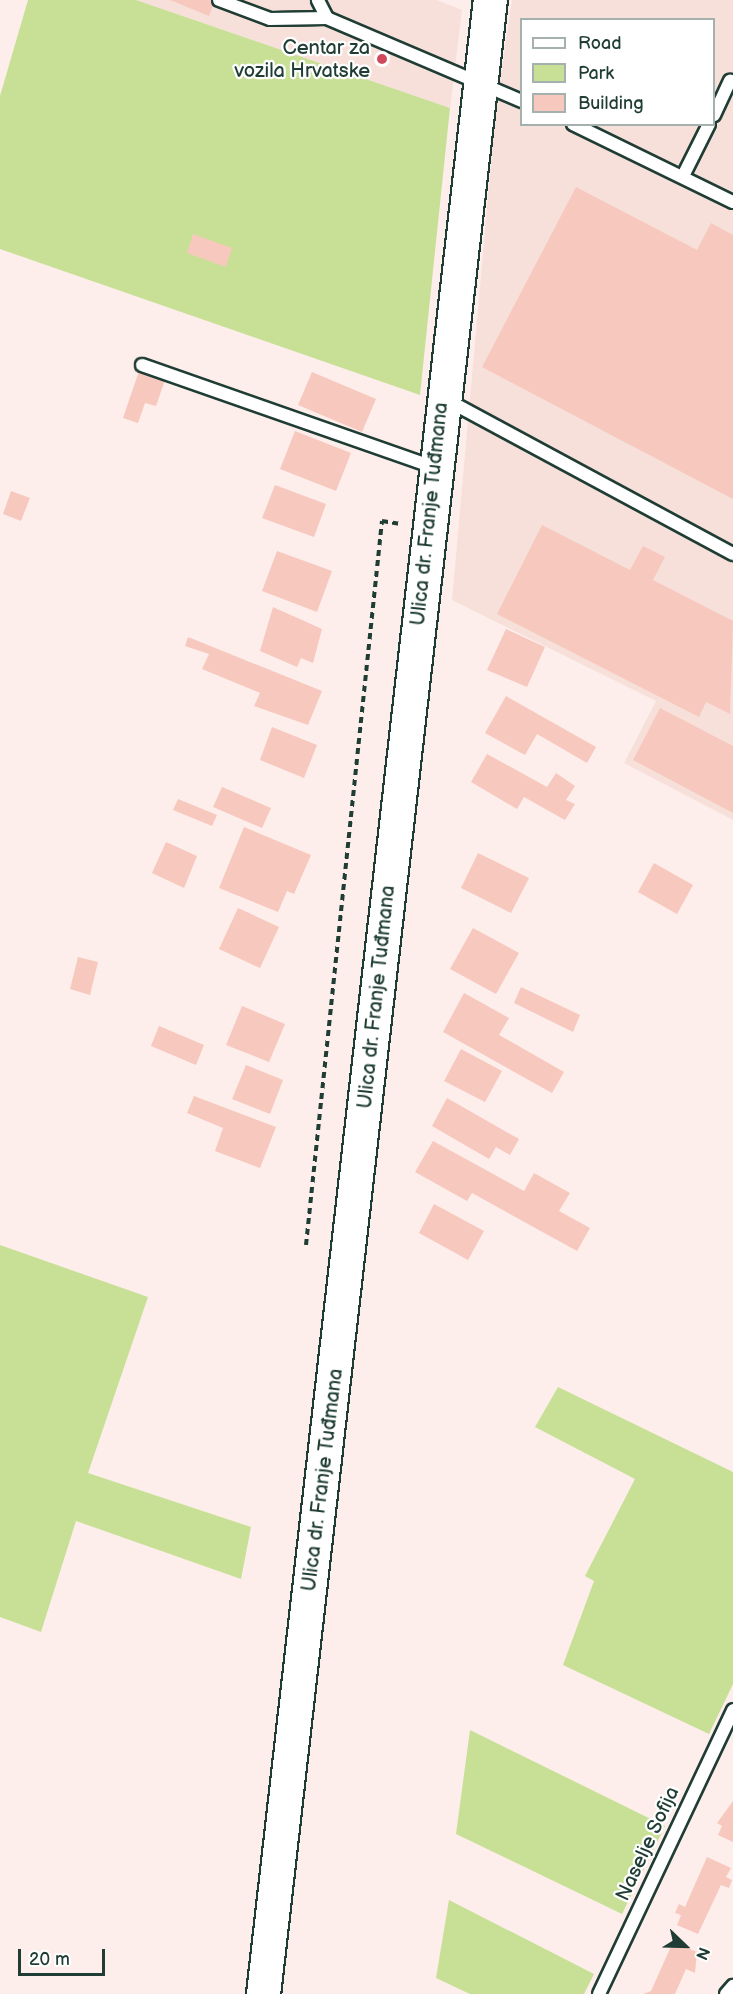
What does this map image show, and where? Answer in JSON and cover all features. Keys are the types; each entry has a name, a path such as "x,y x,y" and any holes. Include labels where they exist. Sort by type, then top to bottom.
{"main road":[{"name":"Ulica dr. Franje Tuđmana","path":"263,1994 490,0"}],"lane":[{"path":"219,0 270,19 327,18 520,100"},
{"path":"318,0 327,18"},
{"path":"715,113 730,81"},
{"path":"577,126 733,202"},
{"path":"683,176 708,126"},
{"path":"142,364 436,468"},
{"path":"444,398 733,554"},
{"name":"Naselje Sofija","path":"599,1994 733,1710"},
{"path":"726,1994 733,1986"}],"path":[{"path":"306,1245 382,522 429,527"}],"shaded area":[{"name":"Centar za vozila Hrvatske","path":"136,0 437,0 462,10 450,108"},
{"path":"512,0 733,0 733,820 624,763 656,701 452,600 496,107"}],"green space":[{"path":"28,0 136,0 450,108 420,395 0,249 0,96"},
{"path":"0,1245 148,1297 88,1473 251,1527 241,1579 76,1521 41,1632 0,1617"},
{"path":"558,1387 733,1472 733,1684 709,1734 563,1665 594,1581 585,1576 635,1479 535,1427"},
{"path":"470,1730 665,1826 622,1914 456,1834"},
{"path":"449,1900 594,1974 584,1994 470,1994 436,1978"}],"building":[{"path":"170,0 215,0 209,16"},
{"path":"576,187 697,250 711,223 733,235 733,499 482,367"},
{"path":"193,234 232,248 226,267 187,253"},
{"path":"139,371 165,380 156,406 145,403 138,423 123,418"},
{"path":"312,372 376,399 362,432 298,405"},
{"path":"295,431 351,453 336,491 280,469"},
{"path":"275,485 326,504 314,537 262,518"},
{"path":"11,491 30,498 21,521 3,514"},
{"path":"542,525 630,570 643,546 665,557 653,580 733,621 730,714 706,702 699,717 497,614"},
{"path":"277,551 332,571 317,612 262,591"},
{"path":"273,607 322,629 313,663 301,658 297,667 260,651"},
{"path":"506,629 545,647 527,687 487,670"},
{"path":"188,637 322,691 308,725 254,706 260,693 202,669 209,654 185,646"},
{"path":"506,696 596,747 587,763 537,734 525,755 485,733"},
{"path":"660,708 733,746 733,813 633,760"},
{"path":"272,727 317,745 304,778 260,760"},
{"path":"487,754 547,787 556,773 575,786 566,800 575,804 565,820 524,797 517,809 471,782"},
{"path":"222,787 271,808 262,828 213,807"},
{"path":"178,799 217,815 212,826 173,810"},
{"path":"244,827 311,855 294,894 287,891 278,912 219,888"},
{"path":"166,842 197,856 184,888 152,873"},
{"path":"478,853 529,878 511,913 461,888"},
{"path":"654,863 693,885 677,914 638,892"},
{"path":"238,908 279,927 260,968 219,949"},
{"path":"473,928 519,953 496,994 450,969"},
{"path":"78,957 98,962 90,995 70,989"},
{"path":"521,987 580,1015 573,1032 514,1003"},
{"path":"464,993 509,1018 499,1035 564,1072 552,1093 443,1032"},
{"path":"242,1006 285,1024 269,1062 226,1045"},
{"path":"159,1026 204,1045 196,1065 151,1046"},
{"path":"461,1049 502,1071 485,1102 444,1081"},
{"path":"246,1065 283,1080 270,1114 232,1099"},
{"path":"194,1096 276,1127 260,1168 215,1151 223,1128 187,1113"},
{"path":"447,1098 519,1139 510,1155 496,1147 489,1159 432,1126"},
{"path":"433,1141 524,1191 534,1173 570,1193 559,1211 590,1228 577,1251 472,1193 467,1201 415,1172"},
{"path":"434,1204 484,1231 468,1260 419,1233"},
{"path":"733,1801 733,1842 718,1835 722,1826 717,1823"},
{"path":"707,1857 731,1868 726,1877 732,1880 729,1888 721,1885 698,1934 677,1925 681,1915 675,1913 679,1904 685,1907"},
{"path":"673,1942 697,1952 695,1973 686,1969 675,1994 643,1994 651,1991"}],"place":[{"name":"Centar za vozila Hrvatske","path":"382,59"}]}
